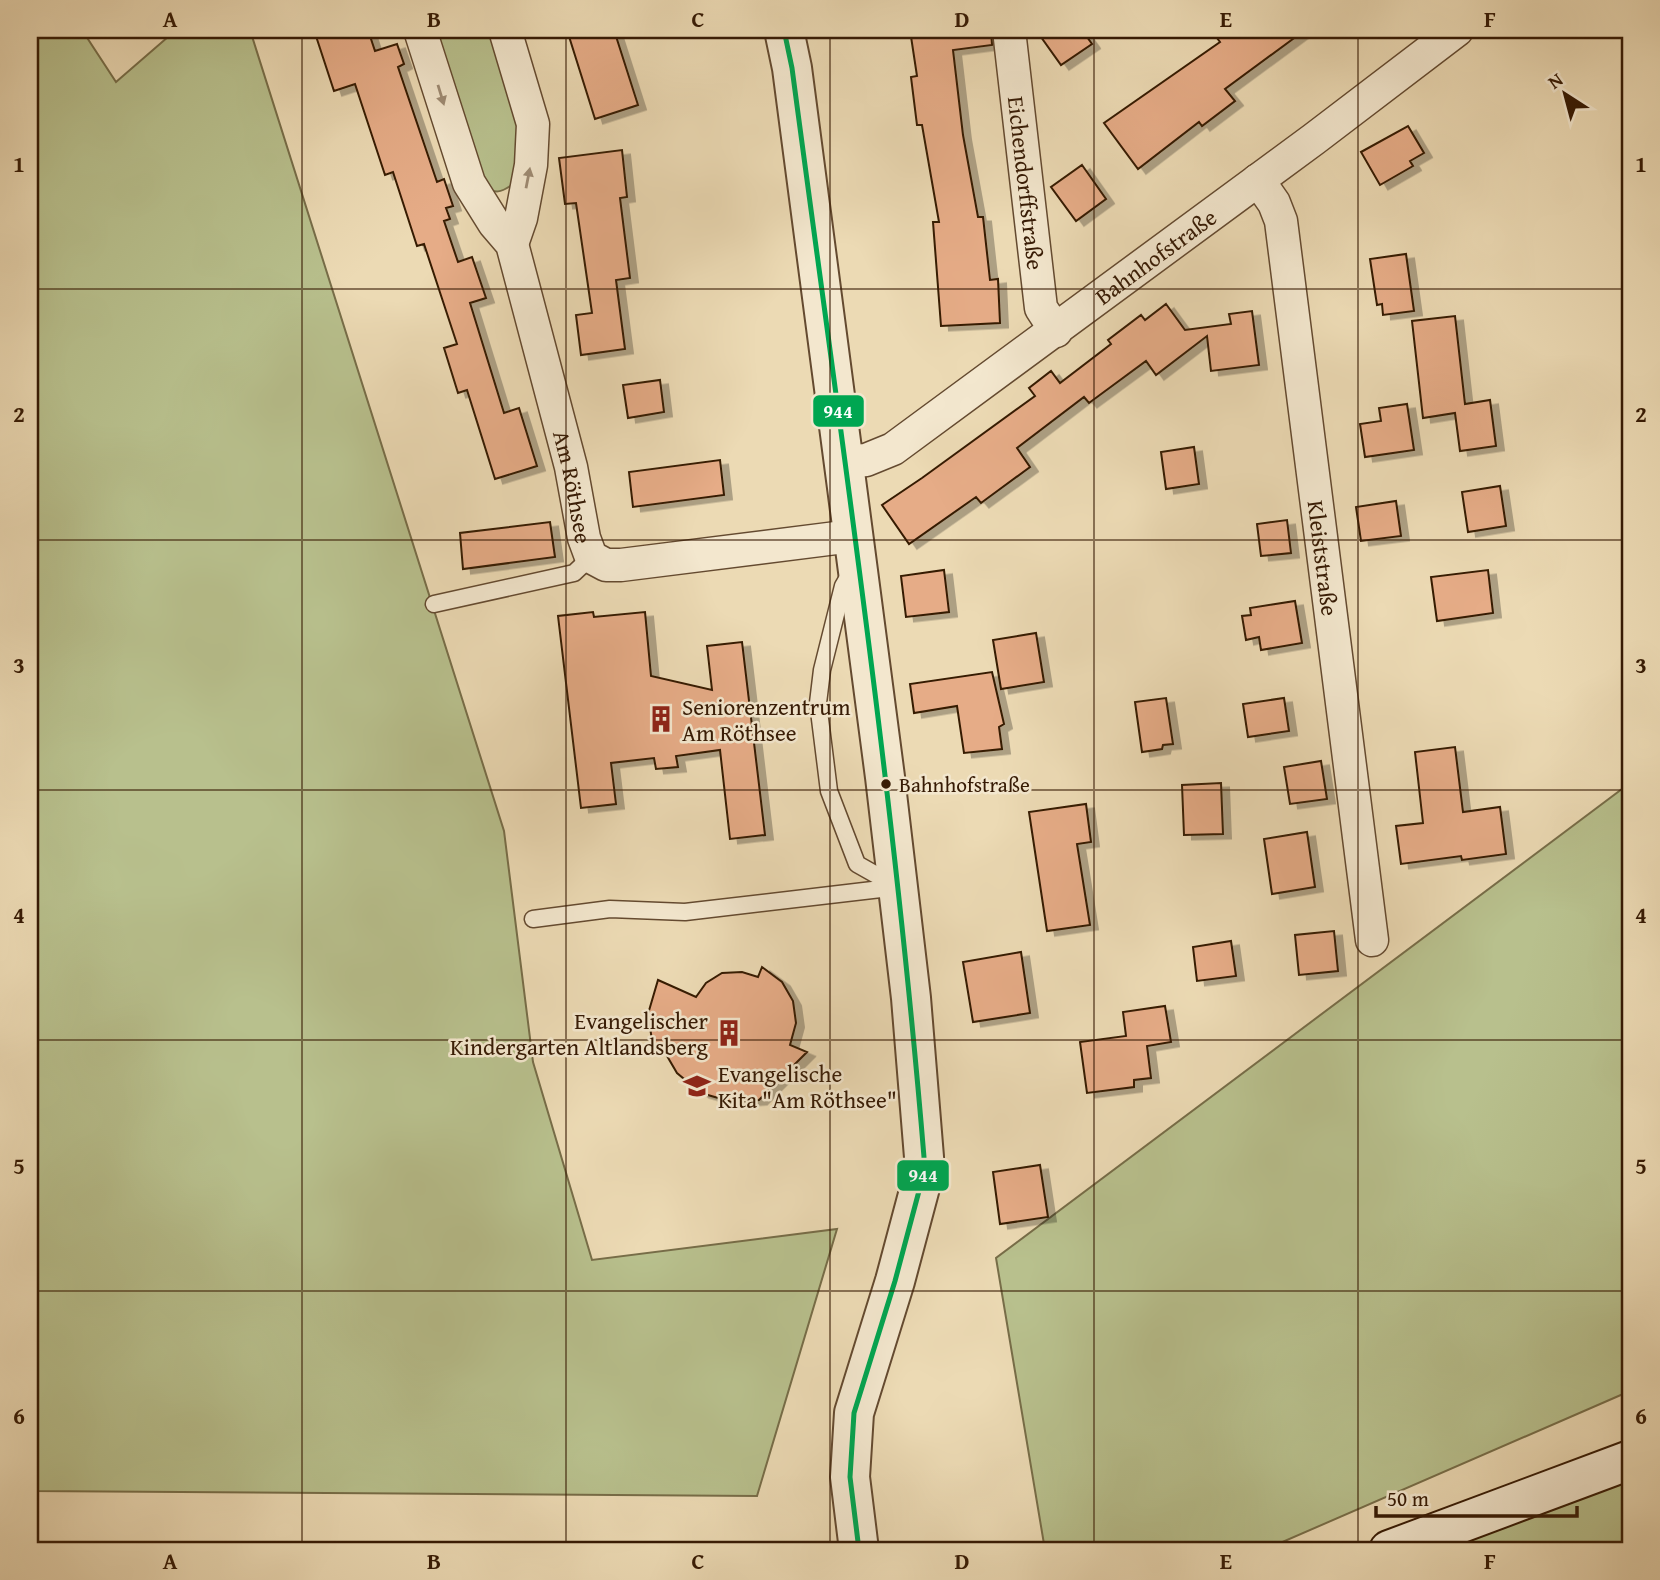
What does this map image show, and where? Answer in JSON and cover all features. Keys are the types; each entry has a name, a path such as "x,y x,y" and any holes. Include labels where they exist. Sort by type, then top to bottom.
{"street":[{"name":"Am Röthsee","path":"420,30 468,183 494,223 512,244 571,467 583,538 591,557 606,565 621,565 853,549"},
{"path":"505,30 534,124 531,165 521,218 512,244"},
{"path":"784,30 792,68 845,462 853,549 898,887 911,998 924,1157 923,1176 895,1281 854,1413 850,1477 859,1550"},
{"name":"Eichendorffstraße","path":"1009,30 1041,308 1056,331"},
{"name":"Bahnhofstraße","path":"845,462 866,460 893,449 1056,331 1457,30"},
{"name":"Kleiststraße","path":"1258,180 1274,203 1281,221 1372,940"},
{"path":"1388,1550 1630,1460"}],"lane":[{"path":"853,549 822,670 819,692 818,703 829,791 857,864 898,887"},
{"path":"434,604 574,573 591,557"},
{"path":"533,919 610,909 685,912 898,887"}],"green space":[{"path":"30,30 82,30 116,82 176,30 250,30 504,831 533,1062 592,1260 837,1229 757,1496 30,1491"},
{"path":"429,30 494,30 523,123 513,184 505,189 495,191 483,186"},
{"path":"1630,783 1630,1391 1264,1550 1045,1550 996,1258"},
{"path":"1630,1477 1630,1550 1445,1550 1609,1487"}],"building":[{"path":"314,30 368,30 375,51 397,44 404,64 398,67 437,182 444,179 453,206 446,208 450,219 444,221 458,262 472,257 486,298 470,303 504,413 519,408 537,466 495,479 467,390 458,393 444,348 457,344 424,244 417,246 393,172 385,175 355,84 334,91"},
{"path":"567,30 614,30 638,105 595,119"},
{"path":"910,30 991,30 992,45 953,50 963,135 978,217 983,217 990,280 998,279 1000,323 941,326 933,222 939,222 922,125 917,125 911,77 917,76"},
{"path":"1036,30 1082,30 1092,44 1061,65"},
{"path":"1228,30 1305,30 1225,89 1235,101 1202,126 1199,122 1138,169 1104,123 1220,42 1217,38"},
{"path":"1408,126 1424,153 1410,161 1413,166 1380,185 1361,152"},
{"path":"622,150 627,197 620,198 630,278 616,280 625,349 581,355 576,315 592,313 576,203 565,204 559,158"},
{"path":"1082,165 1106,199 1076,221 1051,187"},
{"path":"1406,254 1414,311 1383,315 1382,304 1377,305 1370,259"},
{"path":"1166,304 1185,330 1231,324 1229,314 1252,311 1259,365 1211,371 1207,336 1156,375 1146,361 1089,403 1084,397 1017,448 1030,467 981,503 976,497 909,544 882,505 1035,396 1029,388 1051,371 1060,383 1111,344 1108,340 1141,315 1145,320"},
{"path":"1455,316 1465,404 1490,400 1496,446 1460,451 1455,413 1423,418 1412,321"},
{"path":"660,380 664,412 628,418 623,385"},
{"path":"1407,404 1414,450 1365,457 1360,424 1381,421 1379,408"},
{"path":"1194,447 1199,484 1166,489 1161,452"},
{"path":"720,460 724,495 633,507 629,472"},
{"path":"1500,486 1506,526 1468,532 1462,492"},
{"path":"1396,501 1401,536 1361,541 1356,507"},
{"path":"1287,520 1291,553 1261,556 1257,524"},
{"path":"550,522 555,557 463,569 460,533"},
{"path":"944,570 949,612 906,617 901,576"},
{"path":"1488,570 1493,613 1437,621 1431,577"},
{"path":"1295,601 1302,643 1261,650 1259,637 1246,640 1242,616 1251,615 1250,608"},
{"name":"Seniorenzentrum Am Röthsee","path":"593,612 594,617 645,612 651,676 712,690 707,646 742,642 765,835 730,839 720,750 676,756 678,767 656,769 654,758 611,763 616,804 581,808 558,616"},
{"path":"1036,633 1044,682 1001,689 993,640"},
{"path":"992,672 1004,724 999,727 1002,749 964,753 957,706 914,713 910,684"},
{"path":"1166,698 1173,744 1142,752 1135,702"},
{"path":"1284,698 1289,731 1248,737 1243,704"},
{"path":"1455,747 1463,812 1500,807 1506,854 1462,860 1461,856 1401,864 1396,826 1423,823 1415,752"},
{"path":"1321,761 1327,799 1290,804 1284,767"},
{"path":"1221,783 1223,834 1184,835 1182,785"},
{"path":"1086,804 1091,842 1077,844 1090,925 1047,931 1029,812"},
{"path":"1307,832 1315,887 1272,894 1264,839"},
{"path":"1334,931 1338,971 1299,975 1295,935"},
{"path":"1231,941 1236,976 1197,981 1193,947"},
{"path":"1021,952 1030,1013 973,1022 963,962"},
{"name":"Evangelischer Kindergarten Altlandsberg","path":"762,967 782,982 793,1001 796,1023 790,1045 807,1052 759,1100 732,1102 701,1093 677,1073 660,1044 653,1047 648,1014 658,980 696,997 706,983 722,973 742,972 758,977"},
{"path":"1165,1006 1171,1042 1147,1046 1151,1078 1134,1080 1134,1087 1087,1093 1080,1042 1126,1036 1123,1012"},
{"path":"1040,1165 1048,1217 1000,1224 993,1172"}],"transit line":[{"name":"944","path":"784,30 792,68 882,748 924,1157 923,1176 895,1281 854,1413 850,1477 859,1550"}],"place":[{"name":"Seniorenzentrum Am Röthsee","path":"661,719"},
{"name":"Bahnhofstraße","path":"886,784"},
{"name":"Evangelischer Kindergarten Altlandsberg","path":"729,1033"},
{"name":"Evangelische Kita \"Am Röthsee\"","path":"697,1086"}]}
